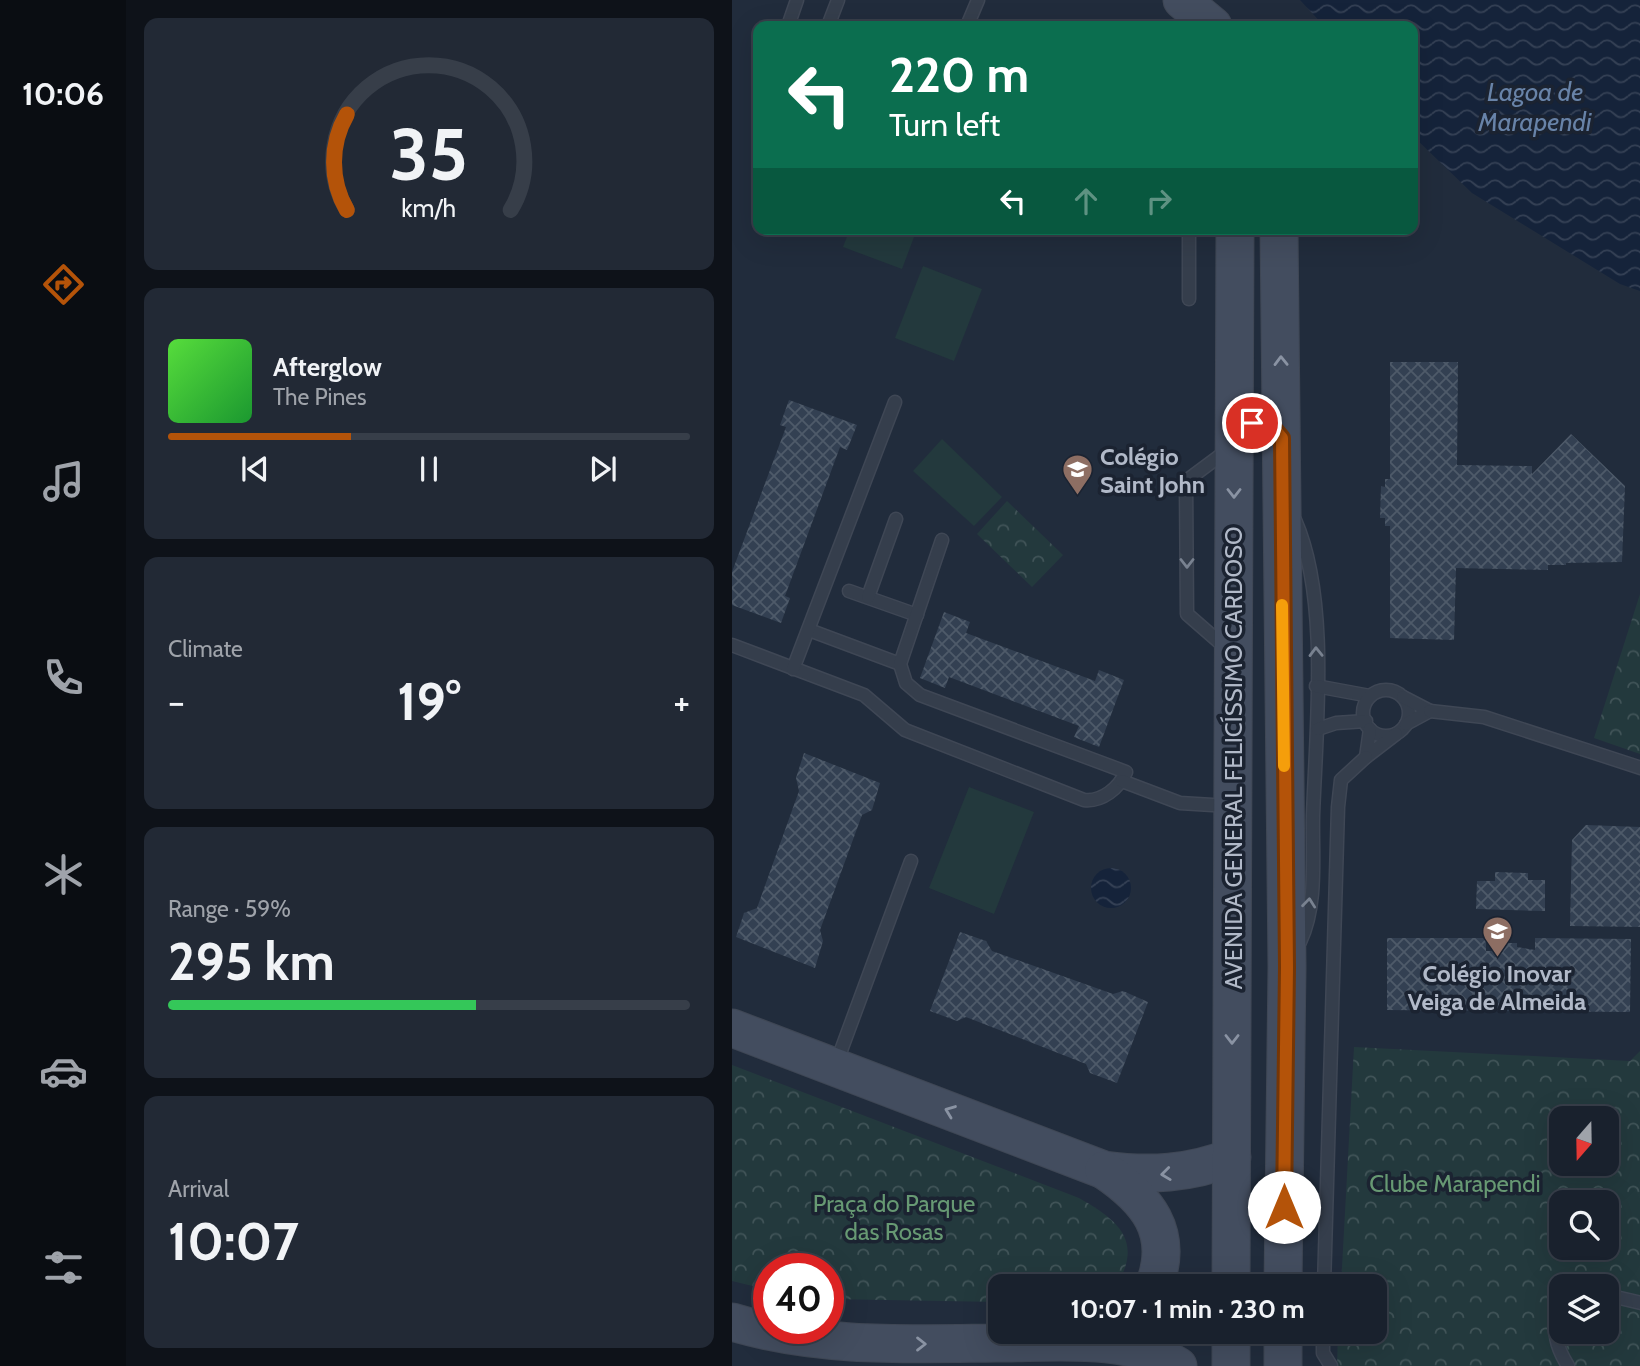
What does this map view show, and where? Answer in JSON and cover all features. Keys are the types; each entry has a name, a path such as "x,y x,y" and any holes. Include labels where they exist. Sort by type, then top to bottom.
{"street":[{"path":"1161,0 1177,21"},
{"path":"1182,0 1207,21"},
{"name":"AVENIDA GENERAL FELICÍSSIMO CARDOSO","path":"1231,1274 1235,235"},
{"name":"AVENIDA GENERAL FELICÍSSIMO CARDOSO","path":"1279,235 1286,981 1283,1274"},
{"path":"1234,445 1238,430 1252,423 1272,426 1282,438"},
{"path":"1234,654 1241,666 1257,670 1272,665 1282,652"},
{"path":"1232,994 1241,985 1253,980 1266,981 1277,986 1286,981"},
{"path":"732,1028 1104,1170 1129,1187 1149,1207 1160,1238 1158,1274"},
{"path":"1104,1170 1154,1175 1214,1164 1232,1157"},
{"path":"732,1322 806,1338 873,1344 1094,1345 1140,1349 1178,1366"},
{"path":"830,1366 873,1344"},
{"path":"1231,1344 1231,1366"},
{"path":"1283,1344 1283,1366"}],"lane":[{"path":"790,21 797,0"},
{"path":"830,21 838,0"},
{"path":"970,21 978,0"},
{"path":"1189,235 1189,299"},
{"path":"793,669 895,402"},
{"path":"1234,445 1186,481 1187,614 1234,654"},
{"path":"1282,493 1305,544 1315,632 1318,729 1310,908 1286,981"},
{"path":"868,597 896,519"},
{"path":"732,645 873,699 905,730 1084,800 1098,800 1122,781 1126,772 920,695 906,683 900,664 942,540"},
{"path":"849,590 916,615"},
{"path":"809,630 900,664"},
{"path":"1316,686 1370,696 1390,690 1430,711 1484,718 1640,768"},
{"path":"1366,757 1368,725 1363,710 1370,696"},
{"path":"1403,697 1409,710 1406,724"},
{"path":"1324,1274 1338,807 1342,779 1406,724 1430,711"},
{"path":"1318,729 1336,723 1368,725 1380,735 1396,734"},
{"path":"1122,781 1180,803 1233,807"},
{"path":"835,1067 911,862"},
{"path":"1619,1298 1640,1303"},
{"path":"1323,1344 1323,1353 1329,1364 1342,1366"},
{"path":"1556,1344 1568,1366"}],"green space":[{"path":"848,235 915,235 902,269 843,247"},
{"path":"923,266 982,289 954,361 895,338"},
{"path":"942,439 1002,497 974,526 913,471"},
{"path":"1007,501 1063,555 1032,587 977,534"},
{"path":"1640,594 1640,754 1594,738"},
{"path":"969,787 1034,812 994,914 929,888"},
{"name":"Clube Marapendi","path":"1354,1047 1630,1061 1640,1051 1640,1366 1337,1366 1338,1344 1387,1344 1387,1274 1342,1274"},
{"name":"Praça do Parque das Rosas","path":"732,1065 1079,1198 1105,1215 1123,1233 1128,1256 1122,1274 988,1274 988,1302 844,1299 844,1253 753,1253 753,1286 732,1281"}],"water":[{"name":"Lagoa de Marapendi","path":"1300,0 1640,0 1640,291 1620,284 1472,193 1418,141 1418,21 1319,21"},
{"path":"1111,868 1119,869 1125,874 1130,880 1130,896 1125,902 1119,907 1111,908 1103,907 1097,902 1092,896 1091,888 1092,880 1097,874 1103,869"}],"building":[{"path":"1390,362 1458,362 1457,465 1532,466 1532,474 1571,434 1625,486 1622,562 1566,563 1548,565 1548,570 1456,568 1454,640 1390,638 1390,526 1385,526 1385,518 1380,518 1381,486 1385,487 1385,479 1390,479"},
{"path":"789,400 857,425 847,450 840,447 785,596 790,598 781,623 732,605 732,572 786,427 780,425"},
{"path":"944,612 970,622 966,633 1095,681 1099,670 1124,680 1099,747 1074,737 1079,726 949,677 945,688 920,678"},
{"path":"804,753 880,783 872,810 862,815 820,930 823,941 815,968 736,937 744,913 757,908 799,791 796,778"},
{"path":"1586,825 1641,827 1641,927 1570,926 1572,840"},
{"path":"1495,872 1528,873 1528,880 1545,880 1545,911 1476,909 1477,881 1495,881"},
{"path":"960,932 986,941 992,951 1113,994 1123,991 1148,1002 1117,1083 1090,1073 1086,1064 966,1017 957,1021 930,1011"},
{"path":"1387,938 1486,938 1486,951 1505,947 1505,943 1517,943 1517,947 1535,950 1535,938 1631,939 1630,1012 1387,1010"}],"slow traffic":[{"path":"1282,605 1284,766"}],"place":[{"name":"Colégio Saint John","path":"1077,497"},
{"name":"Colégio Inovar Veiga de Almeida","path":"1497,958"}],"route":[{"path":"1252,423 1272,426 1282,438 1287,967 1284,1207"}]}
